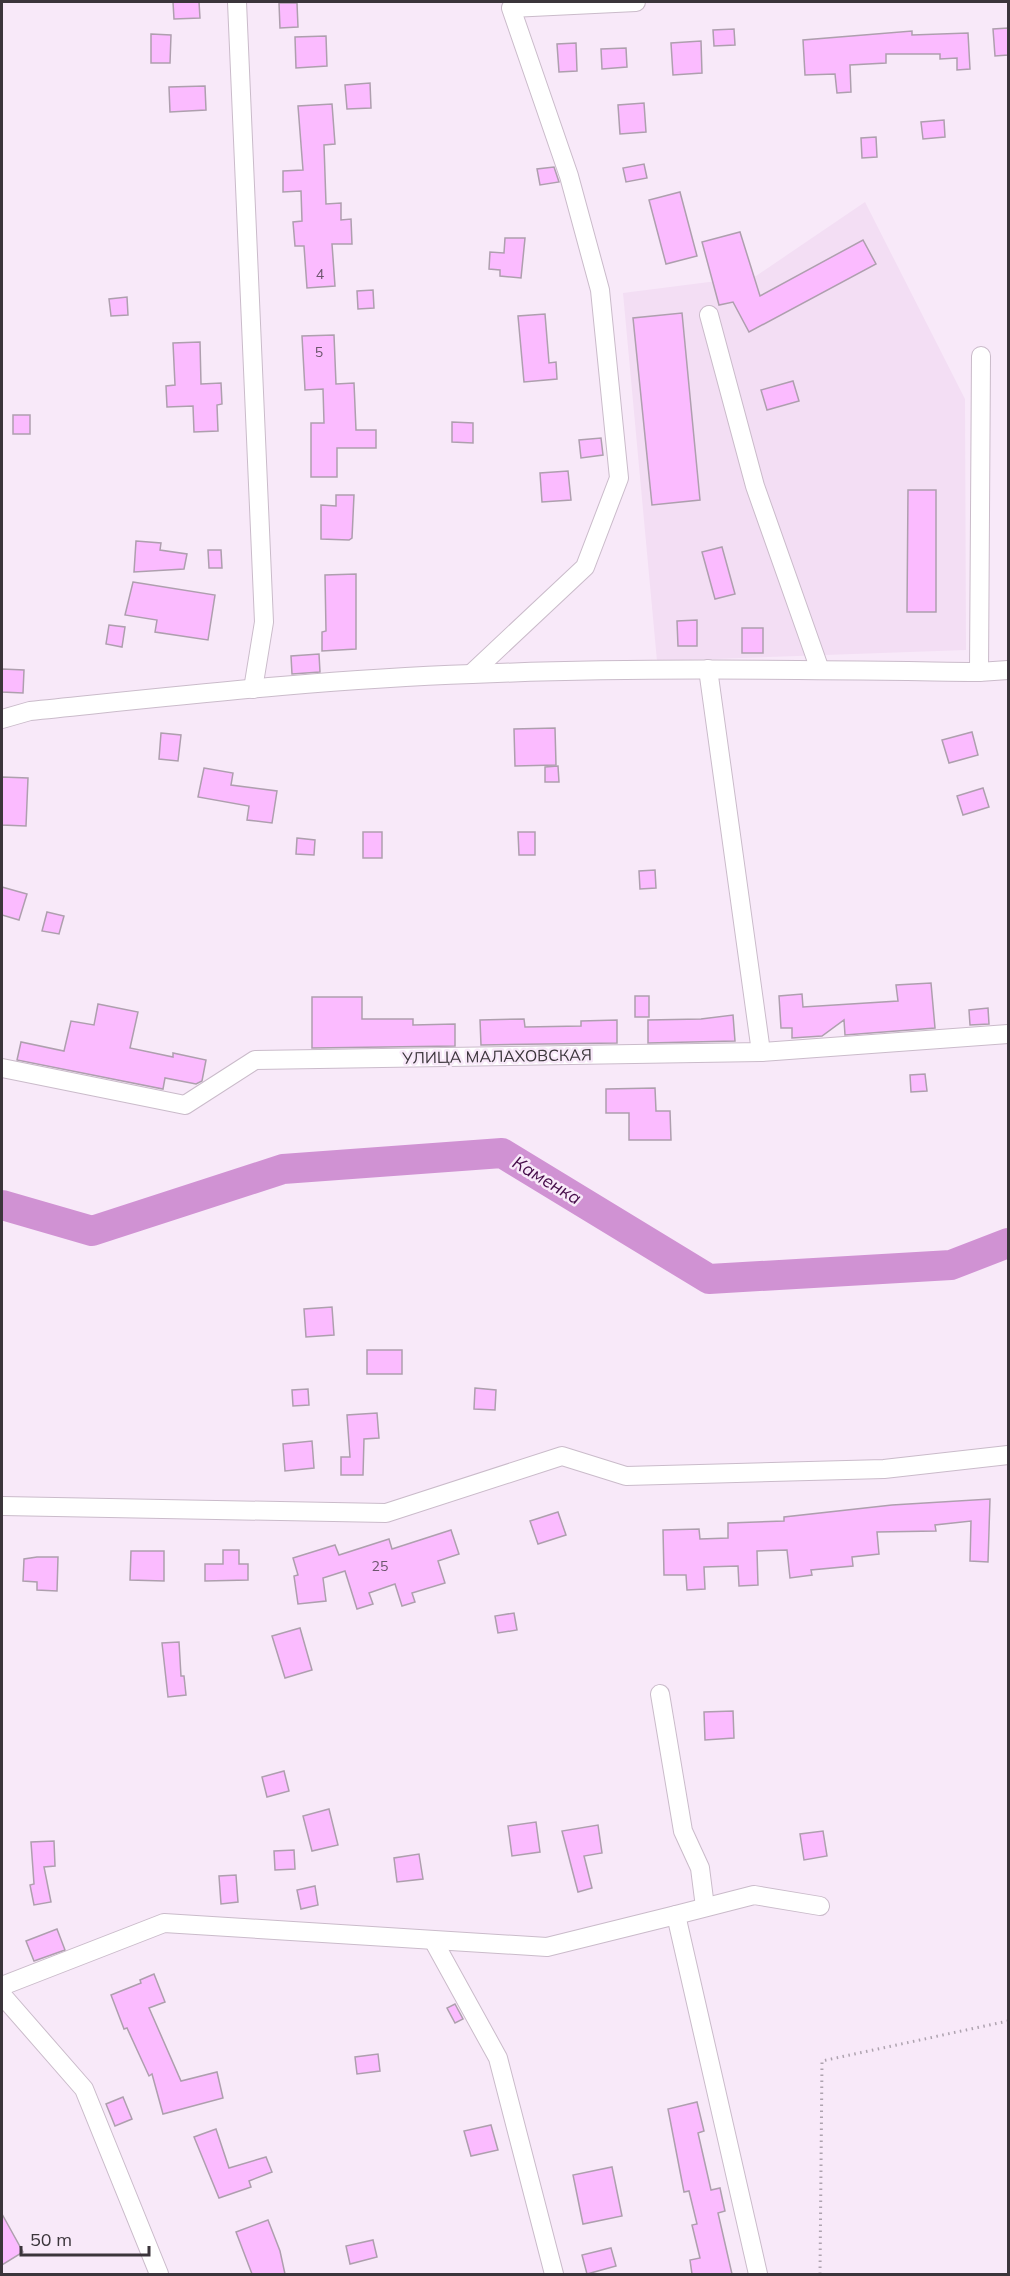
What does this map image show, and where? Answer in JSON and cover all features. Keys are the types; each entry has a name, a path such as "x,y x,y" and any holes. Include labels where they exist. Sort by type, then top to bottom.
{"street":[{"path":"237,2 264,622 253,689"},
{"path":"471,674 585,567 618,478 600,290 569,176 511,5 636,2"},
{"path":"709,315 754,486 820,670"},
{"path":"979,672 981,356"},
{"path":"2,719 30,711 253,689 471,674 708,669 979,672 1008,670"},
{"path":"708,669 761,1052"},
{"name":"УЛИЦА МАЛАХОВСКАЯ","path":"2,1068 185,1105 255,1060 761,1052 1008,1034"},
{"path":"2,1506 386,1514 562,1456 626,1476 884,1469 1008,1455"},
{"path":"660,1694 683,1831 700,1868 705,1907"},
{"path":"2,1986 164,1923 434,1942 547,1947 754,1895 820,1906"},
{"path":"676,1915 758,2274"},
{"path":"434,1942 498,2058 554,2274"},
{"path":"2,1995 84,2089 159,2274"}],"path":[{"path":"820,2274 822,2061 1008,2021"}],"shaded area":[{"path":"865,202 965,399 966,650 657,661 623,293 756,276"}],"building":[{"path":"173,2 199,2 200,18 174,19"},
{"path":"279,3 297,3 298,27 280,28"},
{"path":"1008,28 1008,55 995,56 993,29"},
{"path":"734,29 735,45 714,46 713,30"},
{"path":"912,31 912,35 968,33 970,69 957,70 957,58 940,59 940,54 886,54 886,63 850,65 851,92 837,93 835,74 805,75 803,40"},
{"path":"151,34 171,35 170,63 151,63"},
{"path":"326,36 327,66 296,68 295,37"},
{"path":"701,41 702,73 673,75 671,43"},
{"path":"576,43 577,71 559,72 557,44"},
{"path":"626,48 627,67 602,69 601,49"},
{"path":"370,83 371,108 347,109 345,85"},
{"path":"205,86 206,110 170,112 169,87"},
{"path":"644,103 646,132 620,134 618,105"},
{"path":"332,104 335,144 324,145 326,204 341,203 341,220 351,219 352,244 332,244 335,286 307,288 304,246 295,246 293,222 302,221 301,191 283,192 283,171 303,170 298,106"},
{"path":"944,120 945,137 923,139 921,122"},
{"path":"876,137 877,157 862,158 861,138"},
{"path":"644,164 647,178 626,182 623,168"},
{"path":"554,167 559,182 540,185 537,169"},
{"path":"680,192 697,256 666,264 649,200"},
{"path":"740,232 760,296 863,240 876,264 749,332 733,302 719,305 702,242"},
{"path":"505,238 525,238 521,278 500,276 500,270 489,269 490,252 504,253"},
{"path":"373,290 374,308 358,309 357,291"},
{"path":"127,297 128,315 111,316 109,299"},
{"path":"682,313 700,500 652,505 633,318"},
{"path":"545,314 549,363 556,362 557,379 524,382 518,316"},
{"path":"334,335 336,384 354,383 356,430 376,430 376,448 337,448 337,477 311,477 311,423 324,423 323,389 305,390 302,336"},
{"path":"200,342 201,384 221,383 222,404 217,405 218,431 194,432 193,406 167,407 166,386 175,385 173,343"},
{"path":"793,381 799,401 767,410 761,390"},
{"path":"13,415 30,415 30,434 13,434"},
{"path":"452,422 473,423 473,443 452,442"},
{"path":"601,438 603,455 581,458 579,440"},
{"path":"568,471 571,500 542,502 540,473"},
{"path":"908,490 936,490 936,612 907,612"},
{"path":"336,495 354,495 352,538 349,540 321,539 321,505 336,506"},
{"path":"136,541 161,543 160,550 187,554 184,569 134,572"},
{"path":"722,547 735,594 715,599 702,552"},
{"path":"208,550 221,550 222,568 209,568"},
{"path":"356,574 356,649 322,651 322,632 326,631 325,575"},
{"path":"133,582 215,595 208,640 155,632 157,620 125,615"},
{"path":"697,620 697,646 678,646 677,621"},
{"path":"109,625 125,627 122,647 106,644"},
{"path":"742,628 763,628 763,653 742,653"},
{"path":"319,654 320,672 292,674 291,656"},
{"path":"2,669 24,670 23,693 2,692"},
{"path":"555,728 556,765 515,766 514,729"},
{"path":"972,732 978,755 949,763 942,740"},
{"path":"161,733 181,735 178,761 159,759"},
{"path":"558,766 559,782 545,782 545,767"},
{"path":"204,768 233,773 231,785 277,791 272,823 247,820 249,806 198,797"},
{"path":"2,777 28,778 26,826 2,825"},
{"path":"983,788 989,807 963,815 957,796"},
{"path":"363,832 382,832 382,858 363,858"},
{"path":"518,832 535,832 535,855 519,855"},
{"path":"297,838 315,840 314,855 296,854"},
{"path":"655,870 656,888 640,889 639,871"},
{"path":"2,887 27,894 19,920 2,915"},
{"path":"47,912 64,916 59,934 42,931"},
{"path":"931,983 935,1028 845,1035 844,1020 822,1036 792,1038 792,1028 781,1028 779,996 802,994 803,1007 898,1001 896,985"},
{"path":"635,996 649,996 649,1017 635,1017"},
{"path":"312,997 362,997 362,1019 413,1019 413,1025 455,1024 455,1046 312,1048"},
{"path":"98,1004 138,1012 130,1048 173,1057 173,1053 206,1060 202,1081 196,1084 165,1078 163,1089 17,1060 21,1042 64,1051 71,1021 94,1025"},
{"path":"988,1008 989,1024 970,1025 969,1010"},
{"path":"733,1015 735,1041 648,1043 648,1020 701,1019"},
{"path":"524,1019 525,1027 581,1026 581,1021 617,1020 617,1043 481,1045 480,1020"},
{"path":"925,1074 927,1091 911,1092 910,1075"},
{"path":"655,1088 656,1111 670,1111 671,1140 629,1140 629,1113 606,1113 606,1089"},
{"path":"332,1307 334,1335 306,1337 304,1309"},
{"path":"367,1350 402,1350 402,1374 367,1374"},
{"path":"475,1388 496,1390 495,1410 474,1409"},
{"path":"308,1389 309,1405 293,1406 292,1390"},
{"path":"377,1413 379,1438 364,1439 363,1475 341,1475 341,1457 350,1457 347,1415"},
{"path":"312,1441 314,1468 285,1471 283,1444"},
{"path":"990,1499 988,1562 970,1561 971,1521 935,1525 936,1531 877,1532 879,1554 852,1557 853,1566 811,1570 812,1575 790,1578 787,1550 757,1551 758,1585 739,1586 738,1566 704,1567 705,1589 687,1590 686,1575 664,1575 663,1530 699,1529 700,1539 728,1538 728,1523 784,1521 784,1517 892,1505"},
{"path":"558,1512 566,1535 538,1544 530,1521"},
{"path":"451,1530 459,1554 438,1561 445,1583 412,1593 415,1602 402,1606 395,1584 369,1593 373,1604 357,1609 345,1571 323,1578 326,1601 298,1604 294,1576 298,1575 293,1558 335,1545 339,1555 389,1539 392,1549"},
{"path":"223,1550 239,1550 239,1564 248,1564 248,1580 205,1581 205,1564 223,1564"},
{"path":"131,1551 164,1551 164,1581 130,1580"},
{"path":"58,1557 57,1591 37,1590 37,1582 23,1581 24,1559"},
{"path":"514,1613 517,1630 498,1633 495,1616"},
{"path":"300,1628 312,1670 285,1678 272,1636"},
{"path":"179,1642 181,1676 184,1676 186,1695 168,1697 162,1643"},
{"path":"733,1711 734,1738 705,1740 704,1712"},
{"path":"284,1771 289,1791 267,1797 262,1777"},
{"path":"329,1809 338,1845 312,1851 303,1816"},
{"path":"536,1822 540,1852 512,1856 508,1826"},
{"path":"598,1825 602,1853 584,1856 592,1888 578,1892 562,1831"},
{"path":"823,1831 827,1856 804,1860 800,1834"},
{"path":"54,1841 55,1866 44,1867 51,1902 34,1905 30,1885 34,1884 31,1842"},
{"path":"294,1850 295,1869 275,1870 274,1851"},
{"path":"419,1854 423,1879 397,1882 394,1858"},
{"path":"236,1875 238,1902 221,1904 219,1876"},
{"path":"315,1886 318,1905 301,1909 297,1890"},
{"path":"57,1929 65,1950 34,1961 26,1941"},
{"path":"154,1974 165,2002 149,2008 181,2081 217,2072 223,2098 163,2114 152,2074 149,2076 127,2028 124,2029 111,1995 141,1983 140,1980"},
{"path":"455,2004 463,2019 455,2023 447,2008"},
{"path":"378,2054 380,2071 357,2074 355,2057"},
{"path":"123,2097 132,2119 115,2126 106,2104"},
{"path":"697,2102 704,2131 698,2133 711,2190 720,2188 725,2211 718,2213 732,2274 692,2274 690,2260 700,2258 692,2225 697,2224 689,2191 684,2192 668,2109"},
{"path":"491,2125 498,2150 471,2156 464,2131"},
{"path":"216,2129 229,2168 266,2157 272,2172 249,2181 251,2187 219,2198 194,2137"},
{"path":"612,2167 622,2216 583,2224 573,2175"},
{"path":"2,2214 23,2252 2,2265"},
{"path":"268,2220 280,2251 285,2274 252,2274 236,2232"},
{"path":"373,2240 377,2257 350,2264 346,2246"},
{"path":"611,2248 616,2266 587,2274 582,2255"}],"waterway":[{"name":"Каменка","path":"2,1205 92,1231 283,1169 502,1153 709,1279 951,1265 1008,1243"}]}
